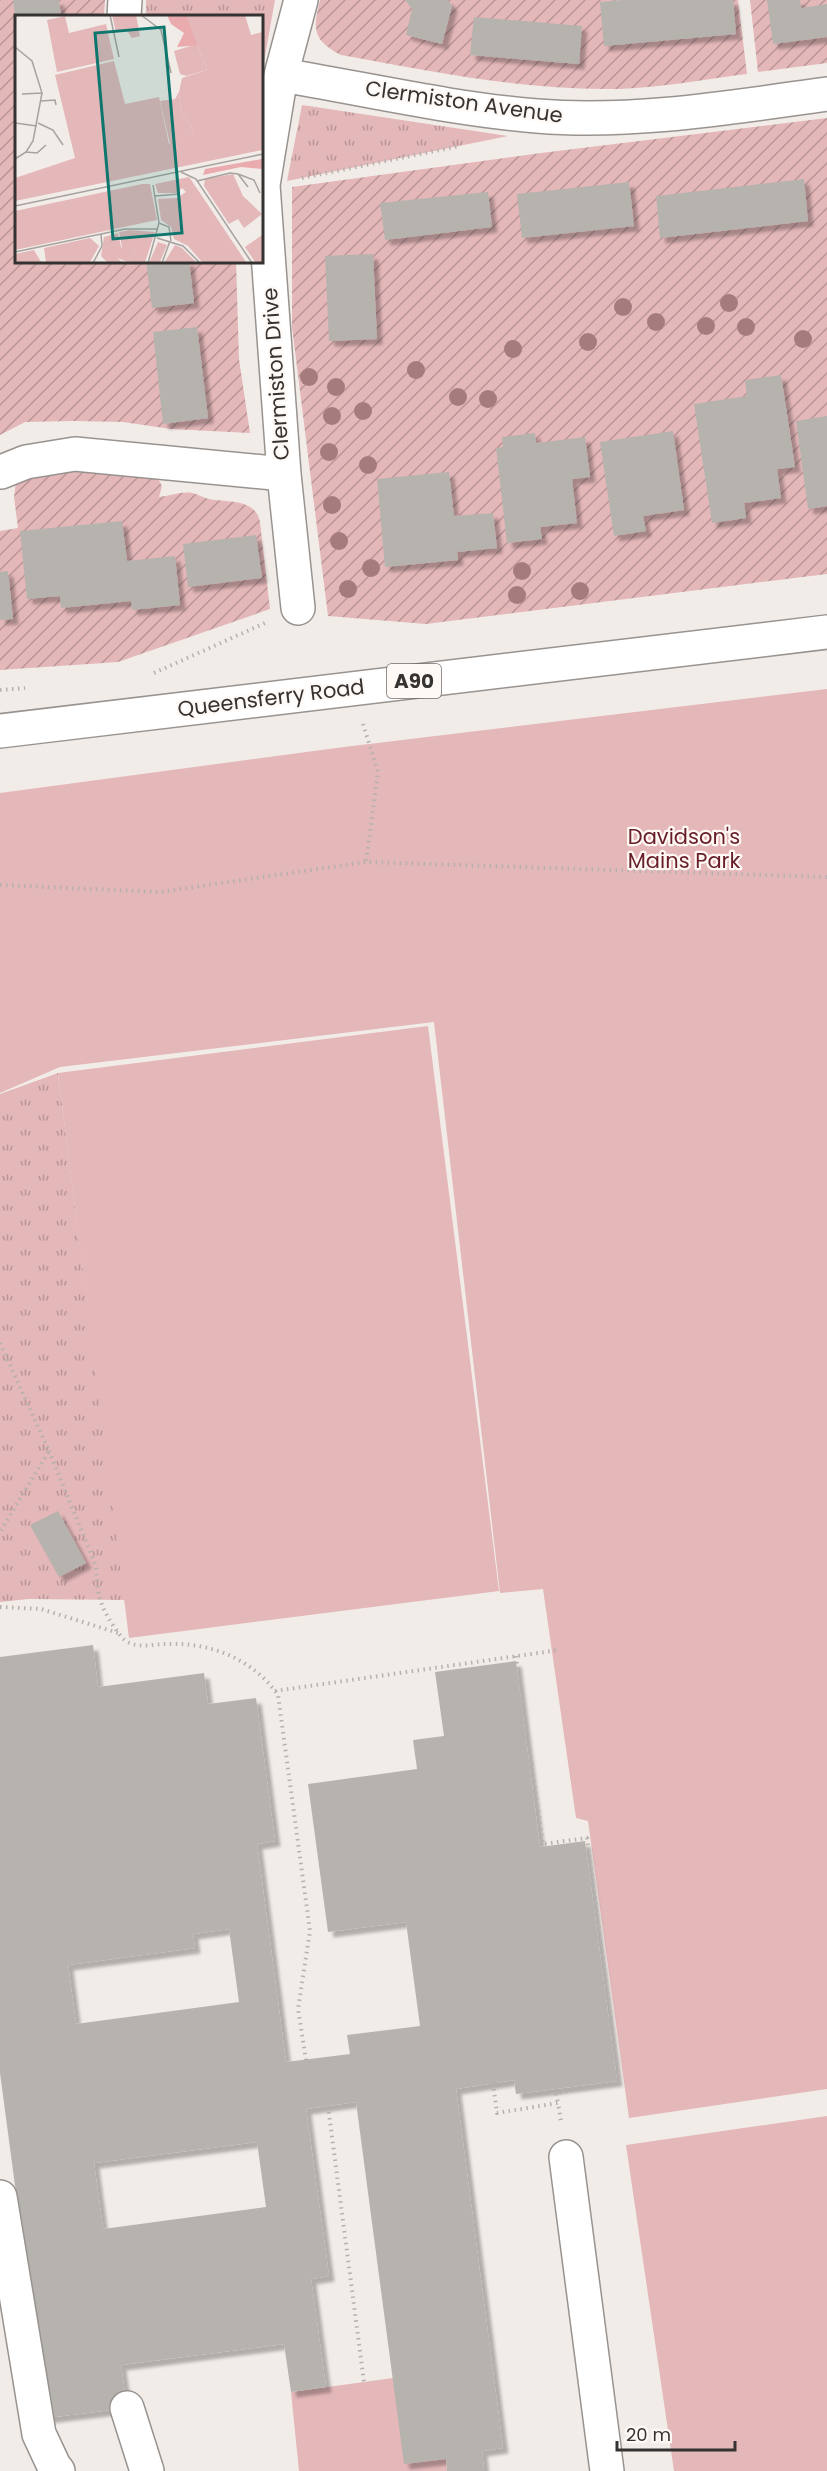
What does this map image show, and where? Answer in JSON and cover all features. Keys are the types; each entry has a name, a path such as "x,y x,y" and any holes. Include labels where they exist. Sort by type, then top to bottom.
{"street":[{"path":"124,15 125,0"},
{"name":"Clermiston Drive","path":"298,608 284,474 263,185 265,138 301,0"},
{"name":"Clermiston Avenue","path":"281,75 451,104 538,116 605,117 671,113 827,94"},
{"path":"1,472 26,462 75,454 284,474"},
{"name":"Queensferry Road","path":"0,731 827,632"},
{"path":"566,2157 607,2471"},
{"path":"0,2197 39,2434 58,2471"},
{"path":"127,2408 147,2471"}],"path":[{"path":"263,185 462,146"},
{"path":"145,677 298,608"},
{"path":"0,690 34,687"},
{"path":"352,689 378,771 366,862"},
{"path":"0,885 160,892 366,862 827,877"},
{"path":"0,1343 50,1451 96,1566 102,1608 119,1634 128,1643 144,1646 196,1645 224,1651 270,1683 278,1695 310,1931 298,2009 306,2060"},
{"path":"0,1532 50,1451"},
{"path":"0,1606 41,1609 119,1634"},
{"path":"275,1691 559,1650"},
{"path":"516,1656 543,1844 587,1838 619,2083 556,2093 560,2114"},
{"path":"493,2083 497,2113 558,2103"},
{"path":"328,2106 363,2382"}],"green space":[{"path":"0,0 105,0 104,15 15,15 15,262 236,262 239,359 250,433 171,429 123,422 73,421 25,422 0,435"},
{"path":"146,0 275,0 262,72 262,15 146,15"},
{"path":"320,0 738,0 747,74 662,86 612,89 509,83 442,73 341,55 331,50 317,33 316,19"},
{"path":"750,0 827,0 827,63 758,72"},
{"path":"302,105 508,136 287,181"},
{"path":"827,118 827,574 426,624 328,616 292,327 292,187 541,153"},
{"path":"72,463 150,474 158,479 162,486 159,497 192,493 209,499 240,503 253,509 260,522 270,609 118,662 0,670 0,531 18,528 14,497 16,482"},
{"name":"Davidson's Mains Park","path":"827,689 827,2089 629,2118 588,1821 576,1818 543,1589 500,1593 434,1022 60,1067 0,1093 0,793 344,747"},
{"path":"428,1026 499,1591 129,1638 58,1073"},
{"path":"58,1073 125,1600 28,1599 0,1602 0,1094"},
{"path":"827,2116 827,2471 674,2471 626,2145"},
{"path":"393,2378 446,2459 447,2471 299,2471 291,2392"}],"building":[{"path":"13,0 59,0 61,15 15,16"},
{"path":"405,0 448,0 452,6 442,44 406,35 412,9"},
{"path":"733,0 736,34 604,46 600,2"},
{"path":"767,0 800,0 801,8 827,4 827,37 773,44"},
{"path":"474,17 582,26 579,64 470,55"},
{"path":"804,179 808,221 660,238 656,196"},
{"path":"629,182 634,226 522,238 517,194"},
{"path":"488,192 492,227 385,240 380,203"},
{"path":"373,254 377,339 329,341 325,256"},
{"path":"146,262 189,262 194,303 152,308"},
{"path":"197,327 208,418 163,424 153,332"},
{"path":"781,375 795,467 777,469 781,498 744,503 746,518 712,523 694,404 747,396 745,380"},
{"path":"827,416 827,506 808,509 796,421"},
{"path":"673,431 684,510 643,516 646,531 614,536 600,442"},
{"path":"535,433 536,443 585,437 590,477 572,479 577,523 540,527 542,539 507,543 496,448 503,447 502,437"},
{"path":"449,472 454,516 493,513 497,548 457,552 458,560 385,567 377,479"},
{"path":"122,521 127,561 175,556 180,605 132,610 131,601 61,608 60,596 27,599 20,531"},
{"path":"256,535 262,578 188,587 183,544"},
{"path":"8,571 13,619 0,620 0,572"},
{"path":"58,1511 86,1563 59,1577 30,1525"},
{"path":"93,1645 98,1687 204,1673 208,1704 256,1698 275,1841 257,1844 286,2062 350,2054 347,2035 420,2026 406,1922 328,1932 308,1784 417,1769 413,1740 444,1736 435,1672 516,1661 540,1847 585,1841 617,2081 516,2094 514,2080 456,2089 503,2448 482,2451 484,2471 447,2471 446,2459 404,2464 356,2102 306,2109 329,2276 311,2279 326,2387 291,2392 284,2344 121,2365 127,2408 46,2418 0,2073 0,1657","holes":["229,1929 239,2002 76,2024 68,1965 195,1948 193,1934","257,2142 266,2207 103,2229 94,2163"]}]}
